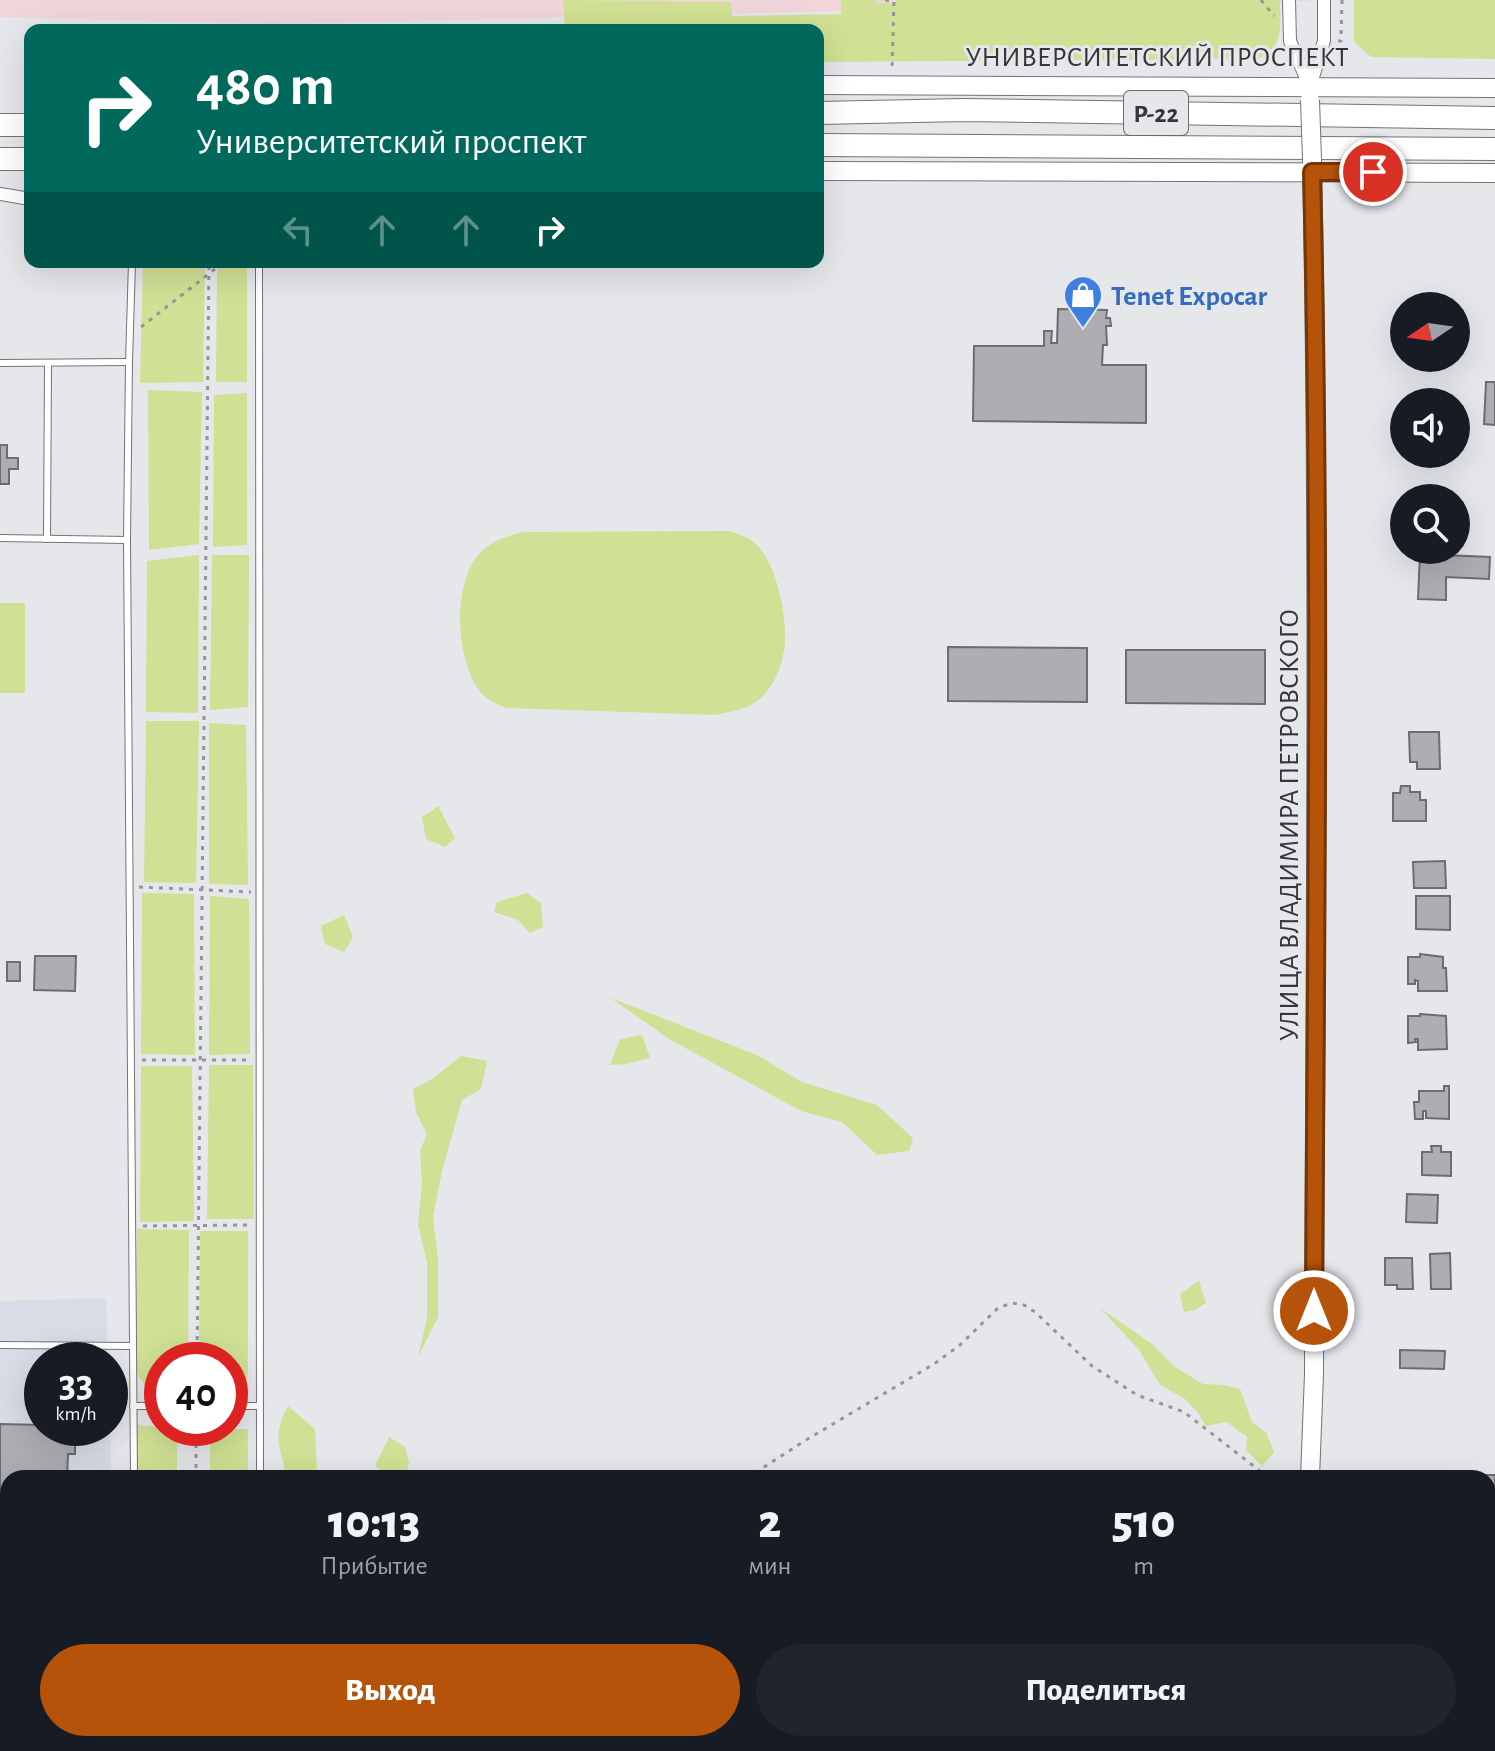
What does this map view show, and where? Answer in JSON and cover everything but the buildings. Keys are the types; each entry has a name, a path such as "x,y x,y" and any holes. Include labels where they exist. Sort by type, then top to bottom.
{"highway":[{"name":"УНИВЕРСИТЕТСКИЙ ПРОСПЕКТ","path":"824,113 965,110 1495,118"},
{"path":"0,125 24,125"},
{"name":"Р-22","path":"824,145 1495,149"},
{"path":"0,159 24,159"}],"street":[{"path":"1289,0 1290,41 1310,94"},
{"path":"1310,94 1324,41 1324,0"},
{"name":"УНИВЕРСИТЕТСКИЙ ПРОСПЕКТ","path":"824,85 1310,94 1495,88"},
{"name":"УЛИЦА ВЛАДИМИРА ПЕТРОВСКОГО","path":"1310,94 1315,299 1317,690 1314,1374 1310,1470"},
{"name":"Р-22","path":"824,171 1312,166 1495,173"},
{"path":"0,194 24,198"}],"lane":[{"path":"132,268 127,540 134,1470"},
{"path":"259,268 260,1470"},
{"path":"0,363 129,362"},
{"path":"47,539 48,364"},
{"path":"0,538 127,540"},
{"path":"0,1345 132,1346"},
{"path":"133,1406 144,1406"},
{"path":"248,1406 260,1406"}],"path":[{"path":"885,0 894,1 892,70"},
{"path":"1261,0 1276,17"},
{"path":"197,1342 209,268"},
{"path":"130,337 216,268"},
{"path":"129,887 259,892"},
{"path":"130,1060 259,1060"},
{"path":"131,1226 260,1225"},
{"path":"759,1470 934,1364 960,1345 998,1308 1012,1303 1024,1305 1035,1312 1092,1366 1114,1381 1137,1395 1184,1412 1259,1470"},
{"path":"196,1446 196,1470"}],"shaded area":[{"path":"0,0 1345,0 271,24 0,17"},
{"path":"106,1298 107,1342 24,1342 24,1446 110,1446 111,1470 0,1470 0,1301"}],"green space":[{"path":"563,0 731,2 732,16 841,14 841,0 876,0 876,3 898,0 1280,0 1280,24 1275,46 1262,57 1250,59 824,62 824,24 565,24"},
{"path":"1354,0 1495,0 1495,59 1371,57 1354,42"},
{"path":"143,268 205,268 203,382 140,383"},
{"path":"217,268 247,268 247,382 216,382"},
{"path":"148,390 202,392 199,544 149,550"},
{"path":"247,393 247,545 213,547 214,395"},
{"path":"729,531 751,540 763,553 778,586 785,623 780,667 768,691 752,704 716,715 506,708 485,697 476,686 465,657 461,605 468,573 479,553 490,545 523,532"},
{"path":"199,555 198,713 146,712 147,561"},
{"path":"212,555 249,555 248,707 210,710"},
{"path":"0,603 25,603 25,693 0,693"},
{"path":"146,721 199,721 196,883 144,882"},
{"path":"209,723 246,725 248,885 209,884"},
{"path":"438,806 455,838 445,847 426,839 422,817"},
{"path":"142,893 194,894 195,1055 141,1054"},
{"path":"527,893 541,903 543,927 530,933 518,920 494,912 497,902"},
{"path":"210,896 249,899 250,1054 209,1055"},
{"path":"344,915 353,937 344,952 325,944 321,926"},
{"path":"611,998 757,1055 802,1082 877,1105 913,1138 909,1151 877,1155 842,1122 801,1111 669,1039"},
{"path":"642,1035 650,1058 610,1065 620,1039"},
{"path":"461,1056 487,1061 481,1089 462,1100 442,1171 433,1217 438,1259 438,1317 418,1357 427,1318 427,1262 418,1224 422,1184 420,1151 427,1134 416,1112 413,1089 432,1079"},
{"path":"209,1065 253,1065 254,1219 207,1219"},
{"path":"141,1066 192,1066 194,1221 140,1222"},
{"path":"137,1229 189,1230 188,1342 144,1342 144,1383 136,1370"},
{"path":"200,1231 248,1231 248,1342 199,1342"},
{"path":"1199,1281 1206,1303 1184,1312 1180,1294"},
{"path":"1100,1308 1152,1344 1175,1367 1203,1384 1240,1389 1252,1422 1266,1432 1274,1452 1262,1466 1246,1450 1247,1437 1227,1422 1206,1426 1185,1399 1160,1385 1139,1350"},
{"path":"288,1406 315,1429 317,1470 284,1470 279,1445 282,1420"},
{"path":"137,1425 144,1426 144,1446 177,1446 177,1470 137,1470"},
{"path":"389,1437 405,1447 409,1463 407,1470 380,1470 375,1466"},
{"path":"210,1446 248,1446 248,1470 210,1470"}],"place":[{"name":"Tenet Expocar","path":"1083,329"}],"route":[{"path":"1314,1311 1317,545 1312,172 1373,172"}]}
